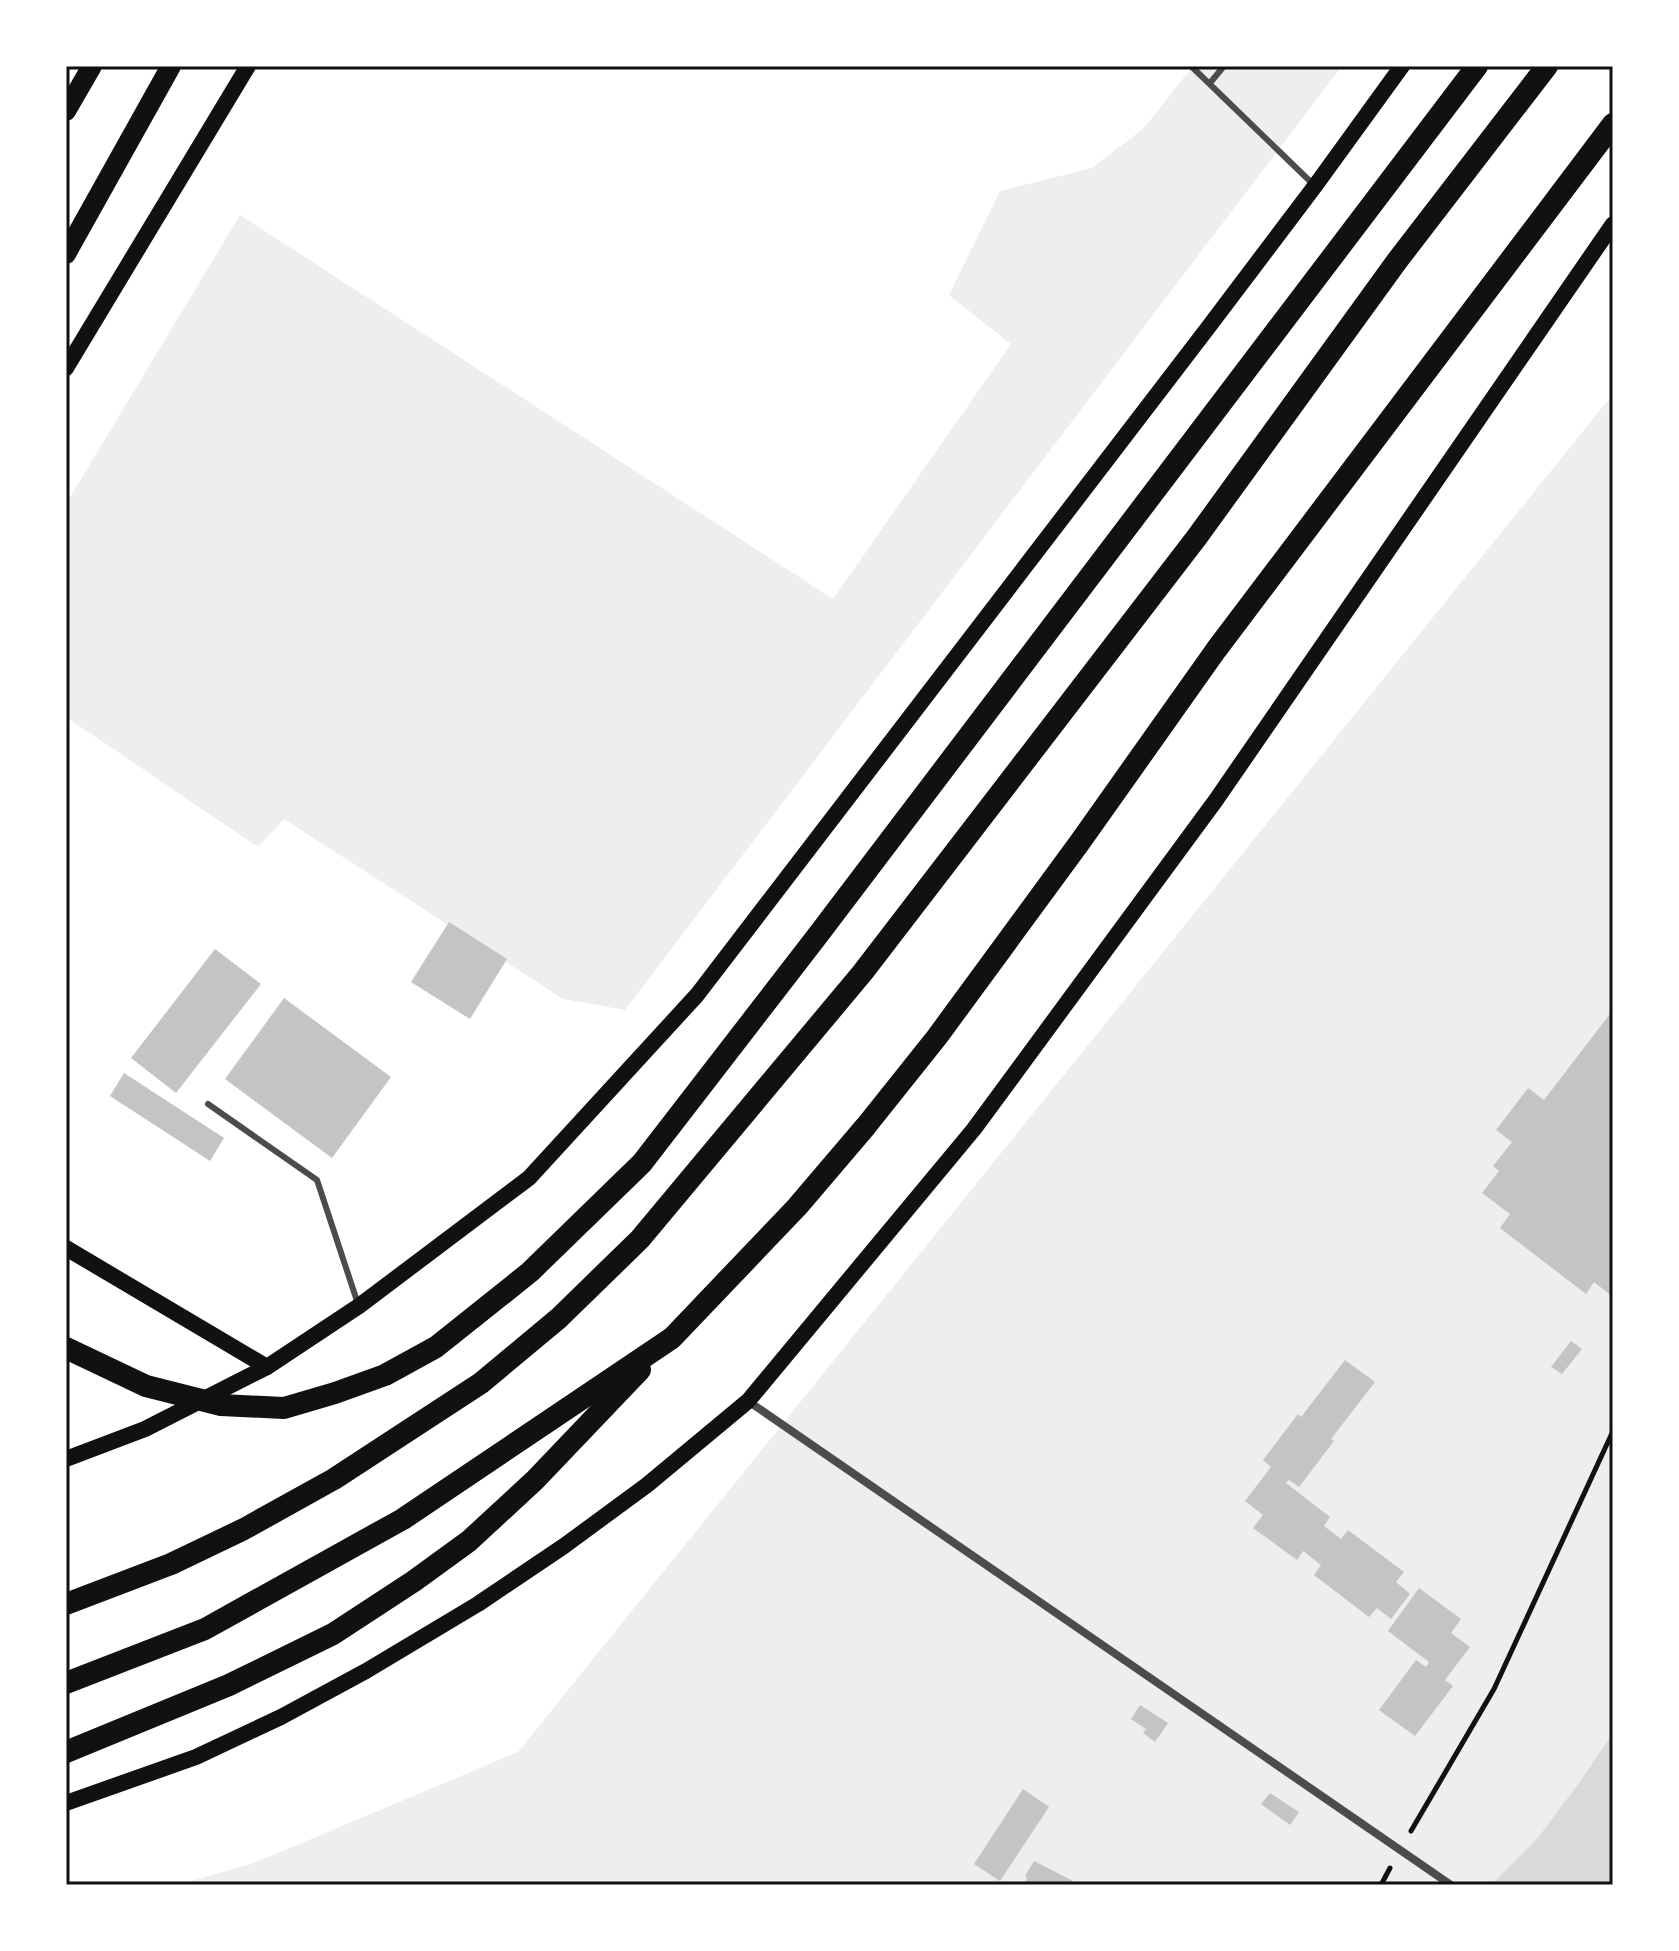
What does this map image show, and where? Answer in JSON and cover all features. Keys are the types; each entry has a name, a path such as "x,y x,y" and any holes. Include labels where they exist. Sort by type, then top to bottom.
{"highway":[{"path":"66,1348 146,1386 221,1405 284,1408 385,1375 436,1347 530,1272 642,1163 1477,66"},
{"path":"66,1604 171,1564 244,1529 334,1479 481,1383 559,1318 640,1239 863,972 1197,537 1397,261 1547,66"},
{"path":"66,1752 229,1685 333,1634 469,1541 535,1480 797,1207 937,1037 1216,650 1613,124"},
{"path":"66,1683 205,1629 403,1519 672,1338"}],"main road":[{"path":"66,111 92,66"},
{"path":"66,254 171,66"},
{"path":"66,368 248,66"},
{"path":"66,1459 145,1429 267,1367 359,1306 529,1178 697,995 1315,186 1402,66"},
{"path":"66,1803 196,1757 281,1717 366,1671 478,1604 564,1546 647,1485 748,1401 983,1116 1216,800 1613,224"},
{"path":"66,1248 267,1367"}],"street":[{"path":"748,1401 1451,1885"}],"lane":[{"path":"1191,66 1315,186"},
{"path":"1210,83 1224,66"},
{"path":"208,1104 317,1180 359,1306"}],"path":[{"path":"1381,1885 1403,1852 1494,1689 1613,1431"}],"shaded area":[{"path":"1193,66 1342,66 625,1010 563,999 284,819 258,847 66,717 66,504 240,215 833,599 1011,344 949,295 1000,191 1092,168 1144,128"},
{"path":"1613,394 1613,1885 178,1885 254,1863 518,1752"},
{"path":"1613,1733 1613,1885 1491,1885 1537,1839"}],"building":[{"path":"449,922 507,959 470,1019 411,982"},
{"path":"215,949 261,984 176,1093 131,1058"},
{"path":"284,998 391,1077 332,1158 225,1079"},
{"path":"1613,1010 1613,1297 1594,1282 1586,1294 1500,1228 1510,1214 1482,1193 1499,1171 1493,1166 1512,1142 1496,1130 1528,1088 1544,1100"},
{"path":"124,1073 224,1138 210,1161 110,1096"},
{"path":"1571,1341 1582,1349 1562,1374 1551,1367"},
{"path":"1345,1360 1375,1382 1299,1487 1289,1480 1286,1483 1330,1517 1324,1526 1341,1539 1348,1530 1404,1572 1396,1582 1410,1594 1391,1619 1377,1608 1369,1617 1314,1575 1321,1565 1303,1551 1297,1560 1253,1528 1263,1515 1245,1501 1271,1467 1263,1460"},
{"path":"1419,1588 1461,1619 1451,1633 1470,1647 1445,1680 1453,1686 1415,1736 1379,1710 1416,1660 1426,1667 1429,1662 1388,1631"},
{"path":"1140,1705 1168,1723 1155,1742 1143,1733 1146,1729 1131,1719"},
{"path":"1023,1789 1049,1807 1000,1881 974,1864"},
{"path":"1270,1793 1299,1812 1290,1825 1261,1804"},
{"path":"1034,1861 1073,1881 1070,1885 1024,1885 1025,1876"}]}
